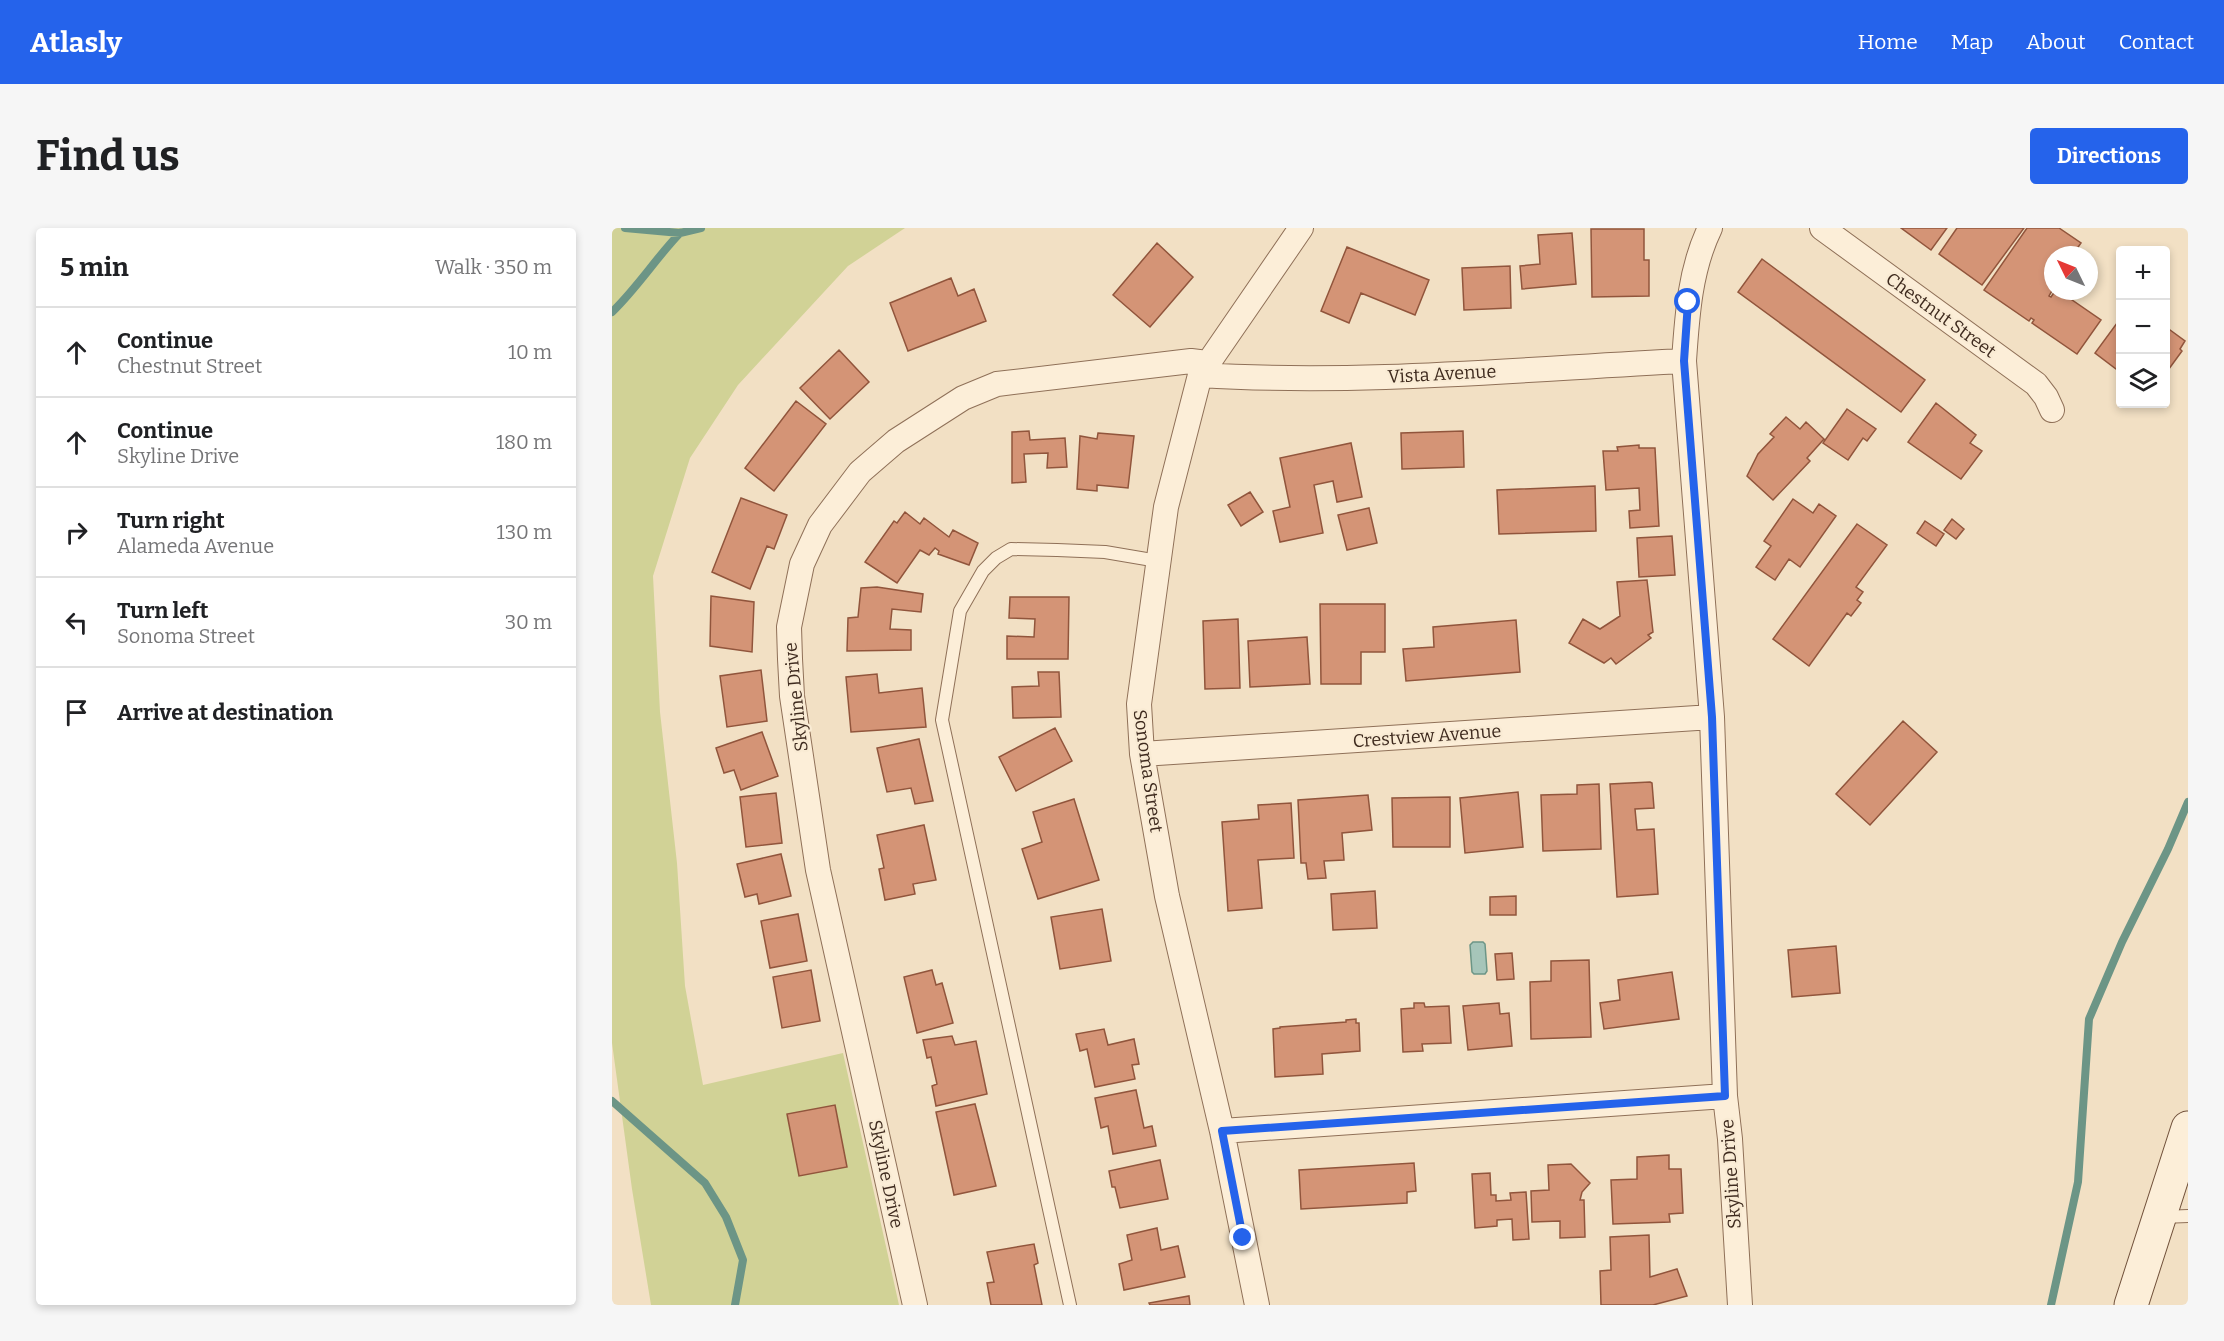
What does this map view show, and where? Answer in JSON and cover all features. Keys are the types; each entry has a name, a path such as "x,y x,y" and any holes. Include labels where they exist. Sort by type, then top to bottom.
{"street":[{"name":"Sonoma Street","path":"1257,1305 1222,1131 1167,896 1142,754 1139,724 1140,682 1166,507 1203,369 1301,228"},
{"path":"1684,361 1688,302 1702,243 1710,228"},
{"name":"Chestnut Street","path":"1822,228 2036,384 2052,410"},
{"name":"Skyline Drive","path":"915,1305 818,870 792,696 789,627 795,590 805,556 820,525 860,472 896,441 976,391 997,384 1191,361 1203,369"},
{"name":"Vista Avenue","path":"1203,369 1271,379 1382,377 1684,361"},
{"name":"Skyline Drive","path":"1684,361 1712,717 1725,1096 1730,1139 1740,1305"},
{"name":"Crestview Avenue","path":"1142,754 1712,717"},
{"path":"1222,1131 1725,1096"},
{"path":"2131,1305 2174,1217 2188,1128"}],"lane":[{"path":"1070,1305 942,720 960,611 983,571 996,558 1011,549 1022,549 1105,552 1158,561"}],"green space":[{"path":"612,228 905,228 848,266 738,385 690,458 653,576 660,712 677,863 685,986 703,1085 843,1053 899,1305 651,1305 612,1043"}],"shaded area":[{"path":"1473,942 1485,944 1487,971 1485,974 1472,972 1470,945"}],"building":[{"path":"1901,228 1947,228 1931,250"},
{"path":"1957,228 2024,228 1982,285 1939,254"},
{"path":"2027,228 2059,228 2081,243 2079,246 2044,246 2044,300 2072,300 2101,320 2077,354 2032,323 2034,320 2031,318 2029,321 1984,290"},
{"path":"1591,229 1644,229 1644,260 1649,260 1649,296 1592,297"},
{"path":"1572,233 1576,284 1522,289 1520,266 1540,264 1538,235"},
{"path":"1157,243 1193,277 1150,327 1113,295"},
{"path":"1347,247 1429,280 1415,315 1361,293 1349,323 1321,311"},
{"path":"1762,259 1925,380 1901,412 1738,292"},
{"path":"1510,266 1511,308 1464,310 1462,268"},
{"path":"951,278 958,296 974,289 986,321 908,351 890,303"},
{"path":"2116,324 2116,369 2095,353"},
{"path":"2170,330 2185,341 2180,349 2182,351 2170,368"},
{"path":"839,350 869,382 830,419 800,388"},
{"path":"796,401 826,424 774,491 745,468"},
{"path":"1936,403 1976,435 1970,443 1982,451 1961,479 1908,442"},
{"path":"1847,409 1876,429 1867,441 1863,438 1848,460 1823,443"},
{"path":"1786,417 1800,429 1806,422 1824,439 1807,458 1810,461 1773,500 1747,476 1758,454 1774,437 1770,434"},
{"path":"1029,431 1030,440 1065,438 1067,467 1047,468 1048,453 1024,454 1026,482 1012,483 1012,432"},
{"path":"1463,431 1464,467 1402,469 1401,433"},
{"path":"1098,433 1134,436 1128,488 1097,485 1097,491 1077,489 1080,436 1097,439"},
{"path":"1351,443 1362,497 1337,502 1333,481 1314,485 1323,533 1280,542 1273,511 1290,507 1280,458"},
{"path":"1639,445 1639,448 1655,448 1659,526 1630,528 1629,511 1640,510 1639,488 1606,490 1603,451 1618,451 1617,447"},
{"path":"1595,486 1596,531 1499,534 1497,490"},
{"path":"1250,492 1263,512 1241,526 1228,505"},
{"path":"741,498 787,515 774,549 767,546 750,589 712,572"},
{"path":"1793,499 1813,513 1819,504 1836,516 1800,567 1789,559 1775,580 1756,567 1771,546 1764,541"},
{"path":"1369,508 1377,543 1347,550 1338,515"},
{"path":"905,512 920,524 924,518 949,537 953,530 978,543 969,565 938,554 939,551 935,548 929,555 920,550 897,583 865,562 894,521 897,523"},
{"path":"1952,519 1964,529 1956,539 1944,530"},
{"path":"1925,521 1944,534 1936,546 1917,533"},
{"path":"1857,524 1887,545 1856,587 1863,592 1857,600 1861,603 1851,616 1847,613 1809,666 1773,639"},
{"path":"1672,536 1675,575 1639,577 1637,538"},
{"path":"1647,580 1653,632 1648,635 1651,638 1616,664 1611,658 1604,663 1569,643 1583,619 1600,629 1620,616 1617,582"},
{"path":"877,587 923,594 921,612 892,609 890,629 911,630 911,650 847,651 848,618 858,617 861,588"},
{"path":"711,596 754,602 752,652 710,646"},
{"path":"1010,597 1069,597 1068,659 1007,659 1007,636 1034,637 1035,619 1009,618"},
{"path":"1320,604 1385,604 1385,652 1361,652 1361,684 1321,684"},
{"path":"1238,619 1240,688 1205,689 1203,621"},
{"path":"1516,620 1520,672 1406,681 1403,649 1434,647 1433,627"},
{"path":"1307,637 1310,684 1250,687 1248,641"},
{"path":"761,670 767,721 727,727 720,676"},
{"path":"1038,672 1059,672 1061,717 1013,718 1012,687 1039,686"},
{"path":"877,674 879,693 922,688 926,727 851,732 846,677"},
{"path":"1903,721 1937,752 1870,825 1836,794"},
{"path":"1055,728 1072,761 1016,791 999,757"},
{"path":"762,732 778,776 741,790 734,770 724,773 716,748"},
{"path":"919,739 933,801 915,804 911,788 887,792 877,748"},
{"path":"1652,783 1654,808 1635,809 1637,830 1654,829 1658,894 1617,897 1610,784"},
{"path":"1599,784 1601,849 1543,851 1541,795 1577,794 1577,785"},
{"path":"1518,792 1523,847 1465,853 1460,798"},
{"path":"776,793 782,843 746,847 740,797"},
{"path":"1368,795 1372,830 1342,833 1344,860 1324,861 1326,878 1308,879 1306,863 1301,863 1298,800"},
{"path":"1450,797 1450,847 1393,847 1392,798"},
{"path":"1074,799 1099,880 1038,899 1022,849 1042,842 1033,812"},
{"path":"1291,803 1294,858 1258,860 1262,908 1228,911 1222,822 1259,819 1258,805"},
{"path":"924,825 936,880 913,884 915,894 885,900 879,869 884,868 877,835"},
{"path":"781,854 791,896 759,904 757,894 745,897 737,864"},
{"path":"1375,891 1377,928 1333,930 1331,894"},
{"path":"1516,896 1516,915 1490,915 1490,897"},
{"path":"1102,909 1111,961 1060,969 1051,917"},
{"path":"798,914 807,961 770,968 761,921"},
{"path":"1836,946 1840,993 1792,997 1788,950"},
{"path":"1512,953 1514,979 1497,980 1495,954"},
{"path":"1589,960 1591,1037 1531,1039 1530,982 1551,981 1551,961"},
{"path":"811,970 820,1021 782,1028 773,977"},
{"path":"932,970 936,985 942,983 953,1023 917,1033 904,977"},
{"path":"1672,972 1679,1019 1604,1029 1600,1003 1620,1000 1618,980"},
{"path":"1414,1003 1424,1003 1425,1007 1449,1006 1451,1043 1422,1044 1423,1051 1403,1052 1401,1009 1414,1008"},
{"path":"1499,1003 1500,1014 1509,1013 1512,1046 1468,1050 1463,1006"},
{"path":"1356,1019 1356,1023 1359,1023 1360,1051 1322,1054 1323,1074 1275,1077 1273,1029"},
{"path":"1104,1029 1108,1045 1134,1039 1139,1064 1132,1065 1135,1079 1095,1087 1087,1049 1080,1051 1076,1034"},
{"path":"952,1036 955,1045 976,1041 987,1094 936,1106 932,1086 937,1084 931,1057 927,1058 923,1040"},
{"path":"1136,1090 1144,1128 1152,1126 1156,1146 1113,1154 1108,1126 1101,1128 1095,1098"},
{"path":"975,1104 996,1186 954,1195 936,1112"},
{"path":"835,1105 847,1167 799,1176 787,1114"},
{"path":"1669,1155 1669,1169 1681,1169 1683,1213 1669,1214 1670,1222 1613,1224 1611,1180 1637,1179 1637,1157"},
{"path":"1160,1160 1168,1199 1120,1208 1109,1171"},
{"path":"1414,1163 1416,1191 1407,1192 1407,1203 1301,1209 1299,1170"},
{"path":"1571,1164 1590,1183 1582,1192 1580,1200 1584,1200 1585,1237 1560,1238 1560,1221 1532,1222 1531,1191 1549,1190 1548,1165"},
{"path":"1490,1173 1491,1195 1496,1195 1496,1201 1511,1200 1510,1193 1526,1192 1529,1239 1513,1240 1512,1219 1497,1220 1497,1226 1475,1228 1472,1174"},
{"path":"1157,1228 1161,1250 1178,1246 1185,1277 1124,1290 1119,1264 1132,1260 1127,1235"},
{"path":"1649,1235 1650,1277 1677,1269 1687,1296 1653,1305 1601,1305 1600,1271 1611,1270 1610,1237"},
{"path":"1034,1244 1038,1263 1034,1265 1042,1305 991,1305 987,1283 994,1282 987,1252"},
{"path":"1189,1296 1190,1305 1150,1305 1149,1303"}],"waterway":[{"path":"625,228 680,233 701,228"},
{"path":"612,312 680,233"},
{"path":"2051,1305 2078,1182 2089,1019 2122,942 2168,849 2188,802"},
{"path":"612,1101 705,1183 726,1217 743,1260 735,1305"}],"route":[{"path":"1243,1238 1222,1131 1697,1100 1725,1096 1712,717 1684,361 1688,302"}]}
